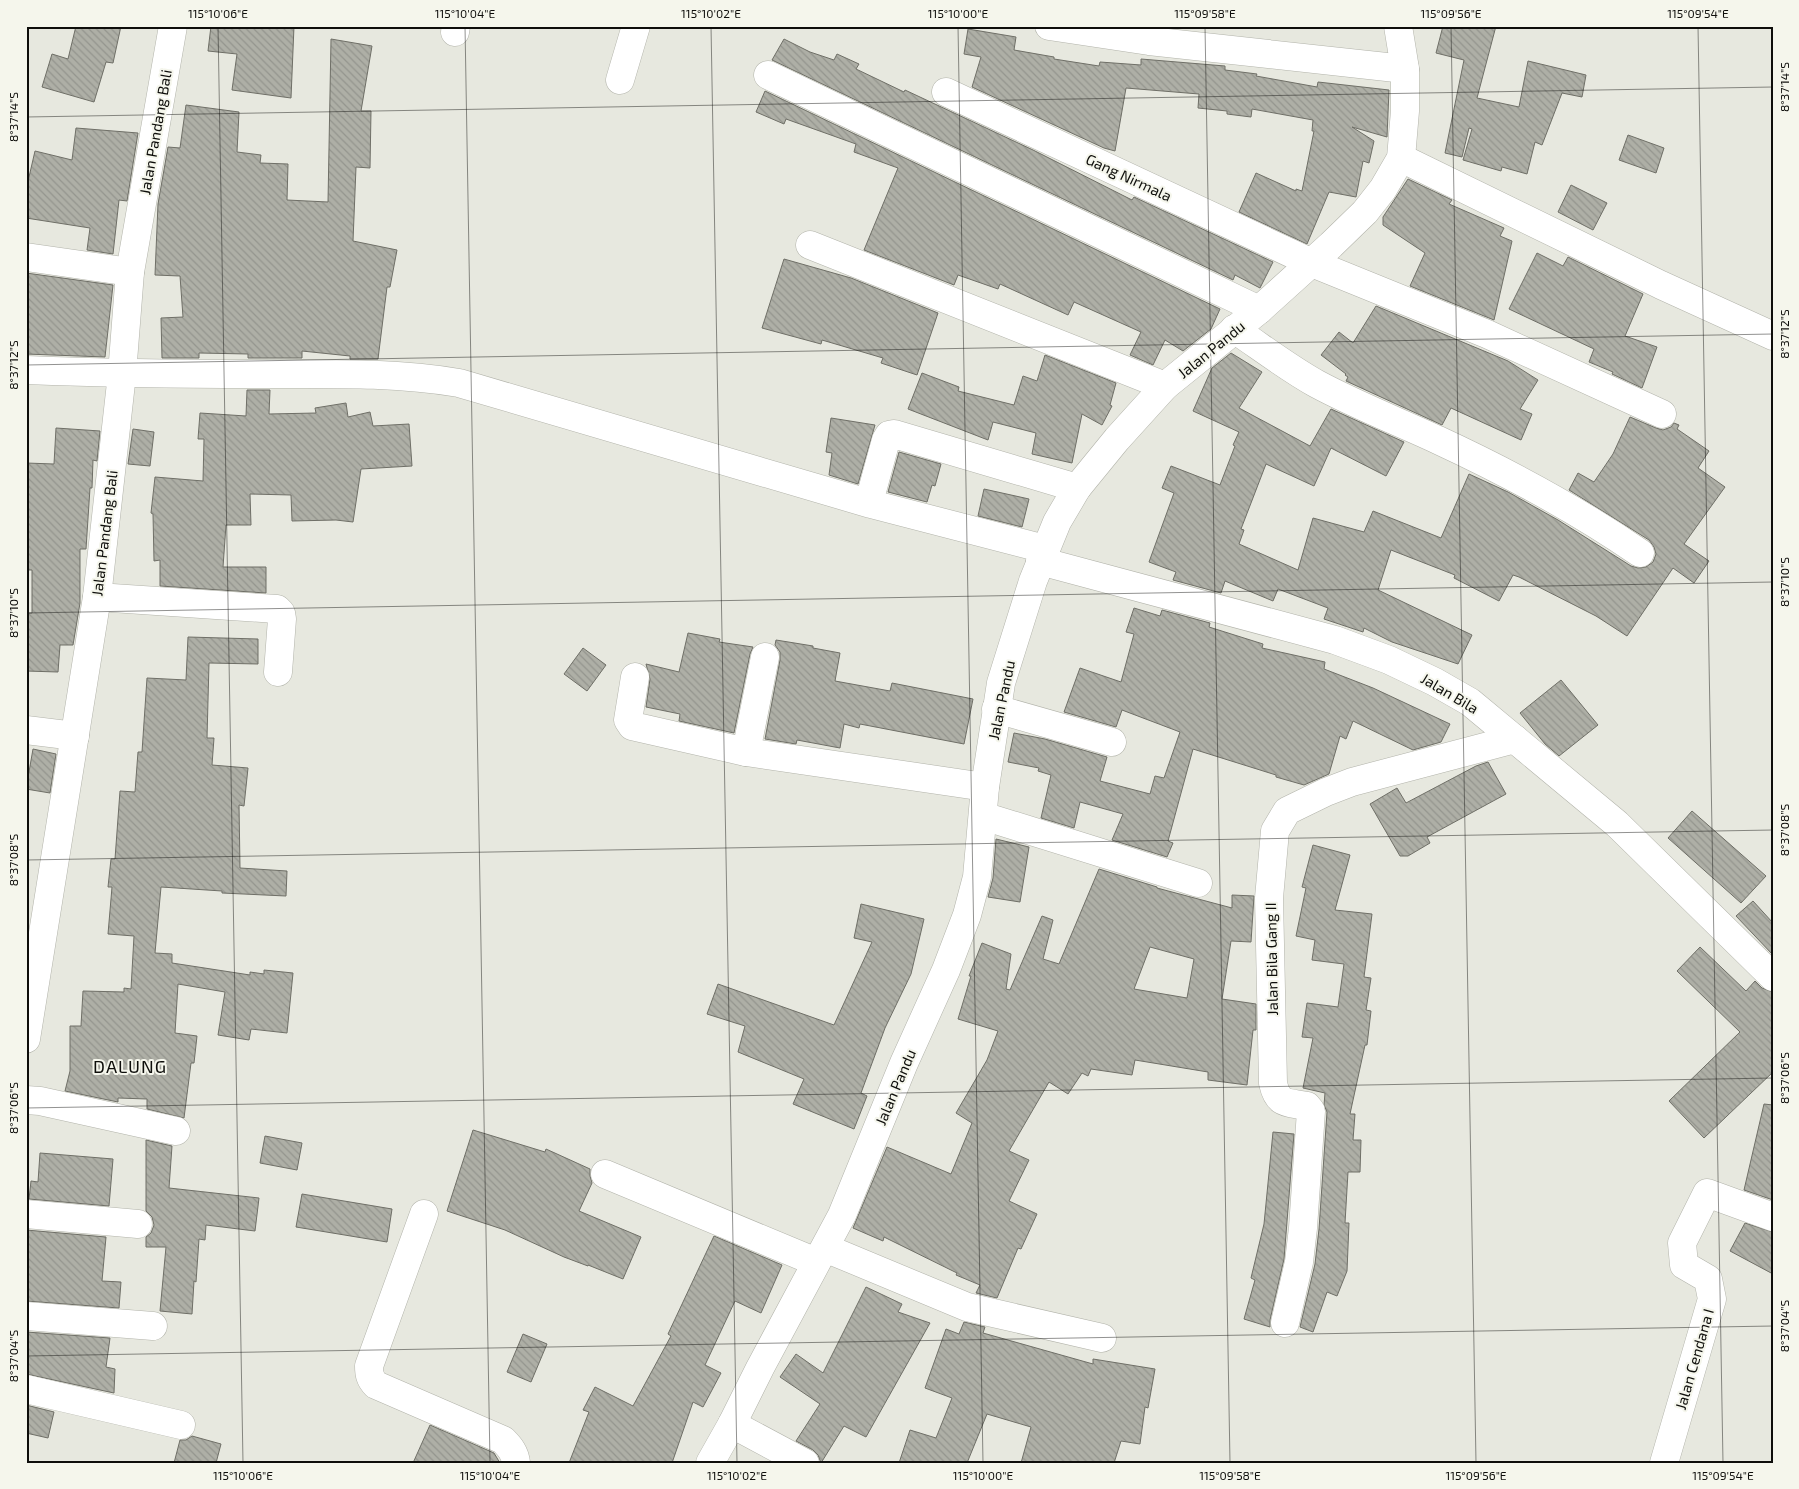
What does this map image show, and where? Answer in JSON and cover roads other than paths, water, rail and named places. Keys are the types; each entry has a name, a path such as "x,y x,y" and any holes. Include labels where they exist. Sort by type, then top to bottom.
{"street":[{"name":"Jalan Pandang Bali","path":"26,1039 96,597 122,374 130,272 173,26"},
{"path":"620,80 636,26"},
{"path":"1049,26 1149,41 1405,69"},
{"name":"Jalan Pandu","path":"710,1463 842,1215 904,1063 946,970 967,915 977,877 985,788 1001,683 1043,555 1057,522 1077,488 1117,439 1165,386 1259,310 1312,263 1365,212 1383,189 1401,158 1406,111 1405,69 1398,26"},
{"path":"768,75 1259,310"},
{"name":"Gang Nirmala","path":"946,92 1312,263 1368,284 1487,334 1662,414"},
{"path":"1401,158 1661,285 1773,336"},
{"path":"810,246 1165,386"},
{"path":"26,257 130,272"},
{"path":"1234,329 1314,382 1352,402 1438,440 1552,498 1602,527 1640,554"},
{"name":"Jalan Bila","path":"26,370 122,374 379,374 430,378 460,383 1335,640 1389,660 1435,682 1470,702 1617,824 1773,977"},
{"path":"872,491 886,440 889,435 894,434 1077,488"},
{"path":"96,597 277,609 281,613 282,619 278,672"},
{"path":"746,752 765,658"},
{"path":"635,677 628,720 632,726 746,752 985,788"},
{"path":"996,709 1112,742"},
{"path":"26,730 74,736"},
{"name":"Jalan Bila Gang II","path":"1286,1323 1299,1262 1311,1111 1307,1106 1283,1102 1278,1098 1273,1084 1269,898 1275,831 1287,811 1352,782 1515,739"},
{"path":"983,816 1198,883"},
{"path":"26,1100 40,1100 176,1131"},
{"path":"605,1174 821,1255 967,1307 1102,1338"},
{"name":"Jalan Cendana I","path":"1664,1463 1712,1299 1708,1279 1684,1265 1682,1243 1707,1193 1773,1217"},
{"path":"26,1214 138,1224"},
{"path":"424,1214 369,1366 371,1381 376,1386 503,1440 515,1455 516,1463"},
{"path":"26,1316 153,1326"},
{"path":"26,1389 181,1425"},
{"path":"732,1424 806,1463"}],"district":[{"name":"DALUNG","path":"130,1066"}]}
